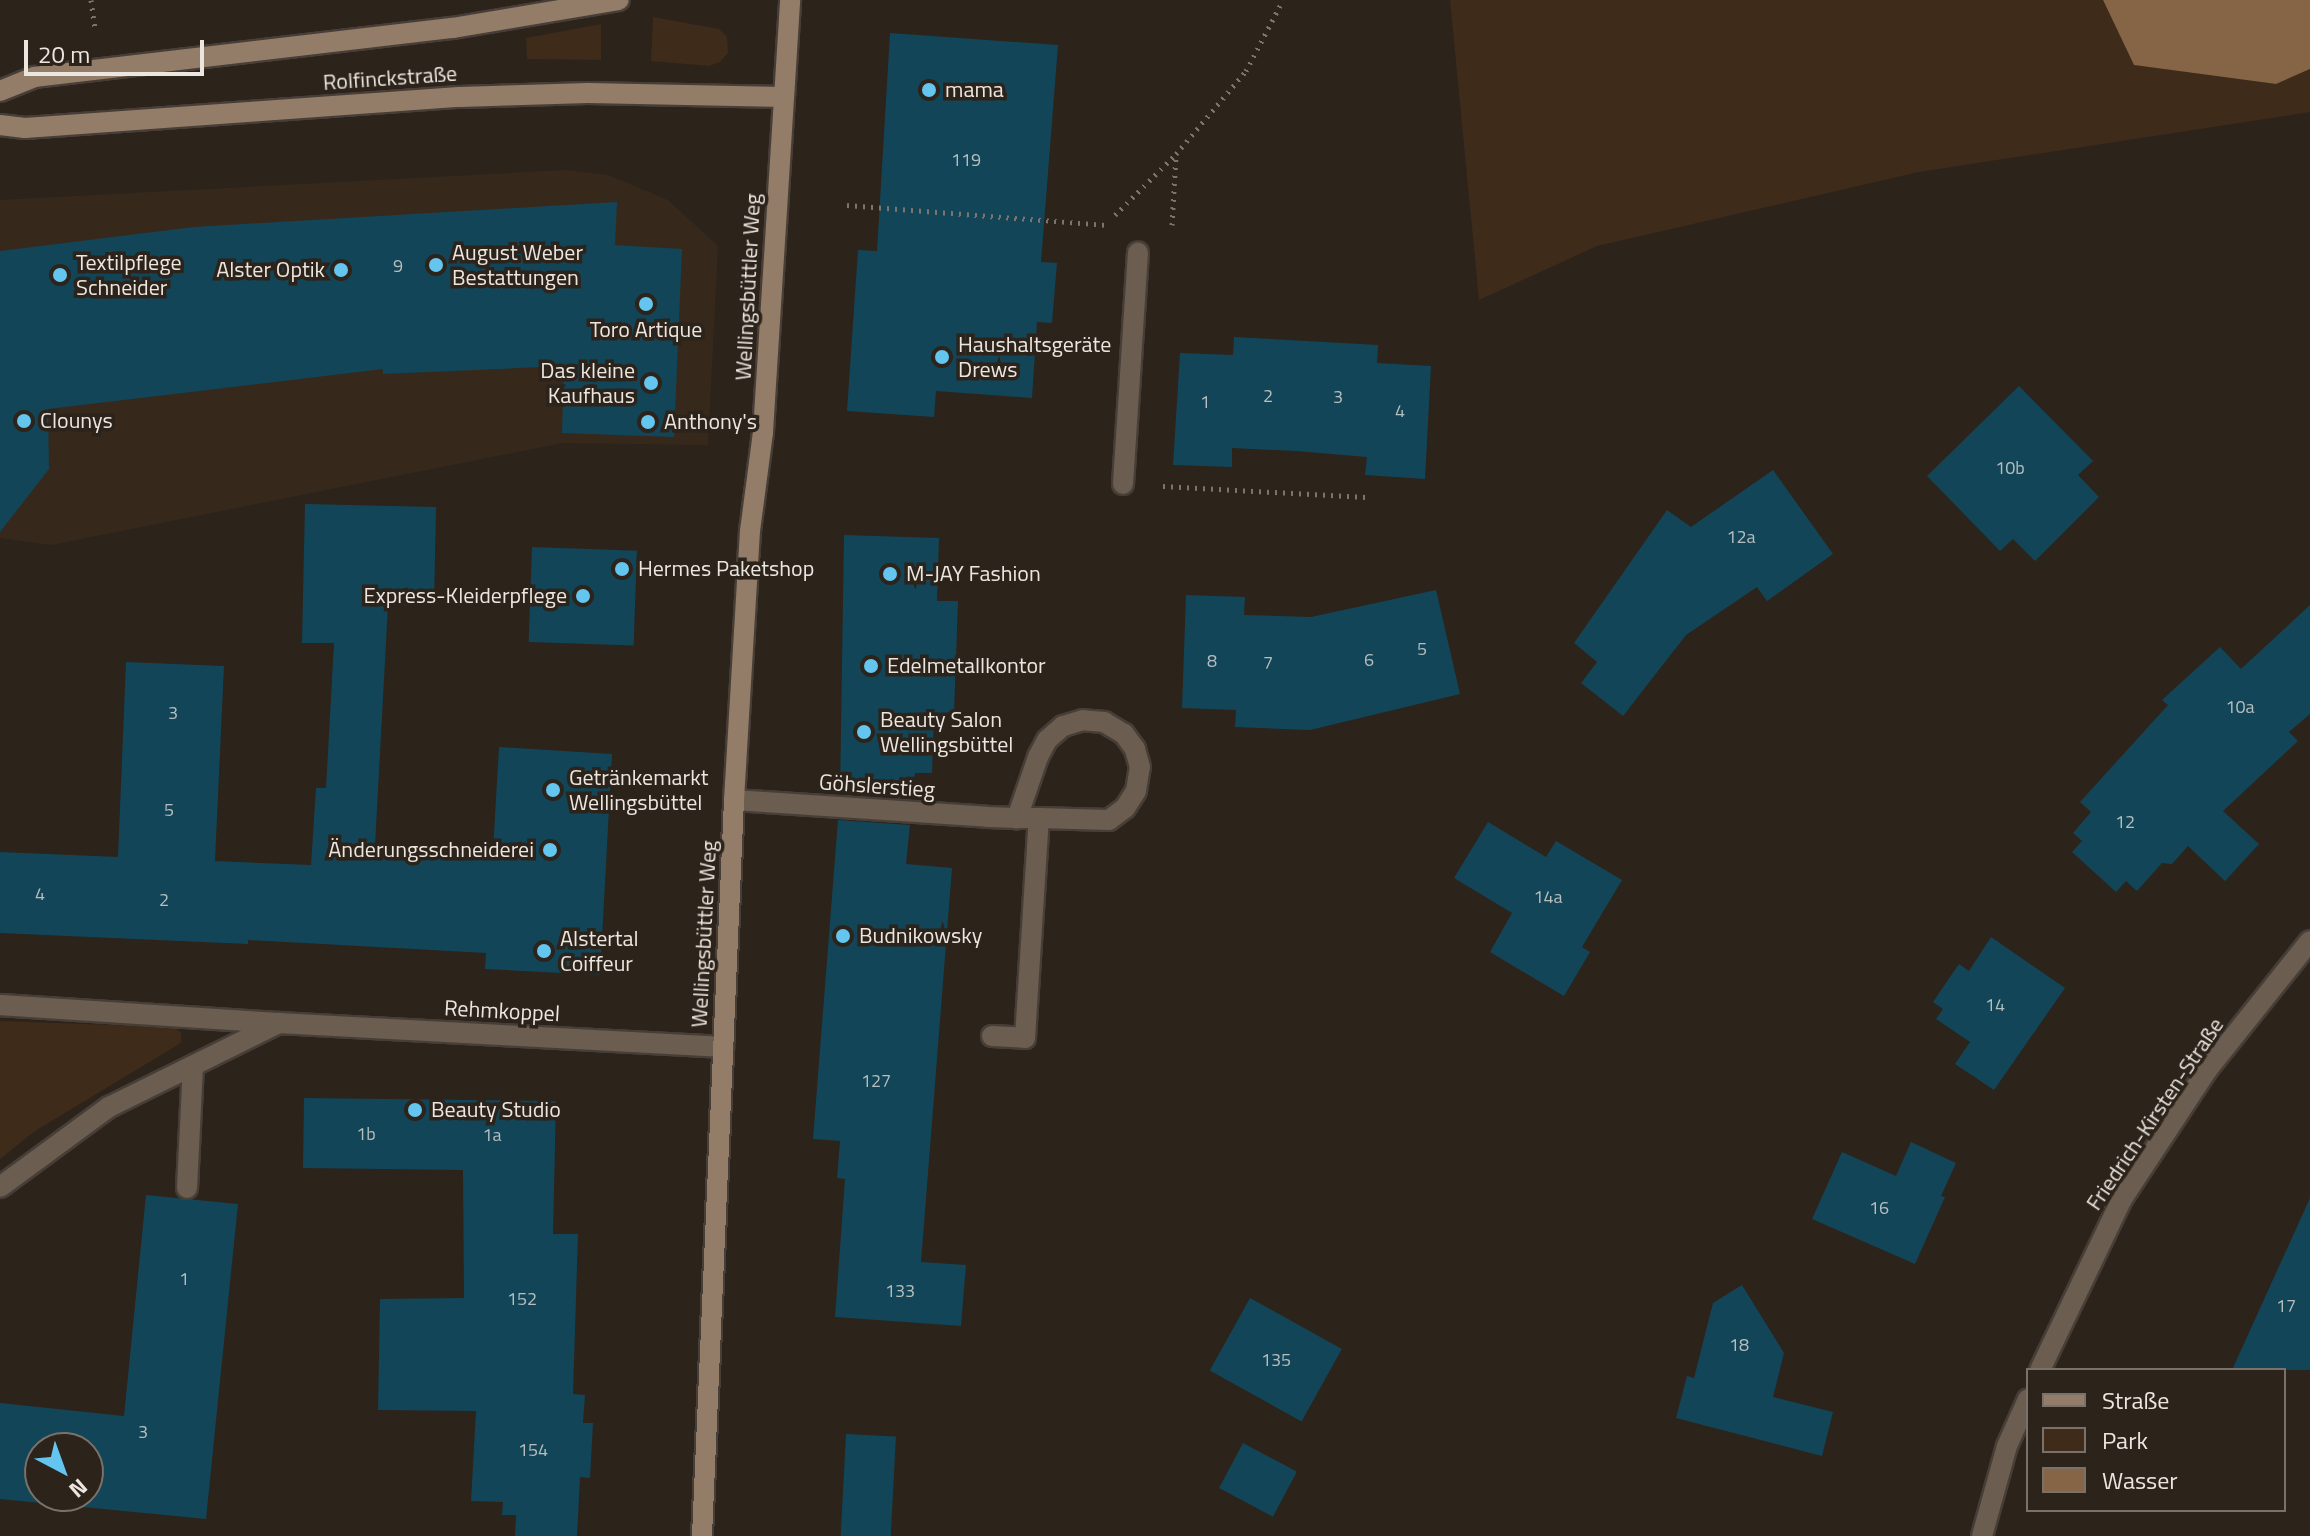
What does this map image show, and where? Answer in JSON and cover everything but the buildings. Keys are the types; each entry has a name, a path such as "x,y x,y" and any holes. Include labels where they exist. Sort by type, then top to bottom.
{"main road":[{"name":"Rolfinckstraße","path":"0,91 34,77 453,28 619,0"},
{"name":"Wellingsbüttler Weg","path":"702,1536 734,800 750,531 763,432 790,0"},
{"name":"Rolfinckstraße","path":"0,125 25,128 459,97 588,93 784,97"}],"street":[{"path":"1123,484 1138,252"},
{"name":"Göhslerstieg","path":"734,800 1017,818 1109,820 1125,808 1136,791 1140,767 1135,749 1124,734 1104,722 1083,720 1063,726 1047,740 1038,757 1017,818"},
{"path":"992,1036 1025,1038 1039,818"},
{"name":"Friedrich-Kirsten-Straße","path":"2041,1368 2122,1199 2207,1070 2310,941"},
{"name":"Rehmkoppel","path":"0,1005 723,1047"},
{"name":"Rehmkoppel","path":"0,1187 109,1107 279,1023"},
{"path":"187,1188 193,1066"},
{"path":"1982,1536 2007,1446 2026,1403"}],"path":[{"path":"91,0 95,31"},
{"path":"847,205 1104,226 1176,154 1246,71 1283,0"},
{"path":"1123,484 1366,497"}],"shaded area":[{"path":"566,170 608,175 668,200 718,246 708,445 563,443 51,545 0,538 0,200"}],"green space":[{"path":"1450,0 2103,0 2134,65 2276,84 2310,69 2310,112 1919,172 1597,246 1479,300"},
{"path":"653,17 719,29 727,37 728,53 720,62 709,66 651,61"},
{"path":"601,24 601,60 527,59 526,38"},
{"path":"0,1021 174,1027 181,1033 181,1043 35,1131 0,1159"}],"water":[{"path":"2103,0 2310,0 2310,69 2276,84 2134,65"}],"place":[{"name":"mama","path":"929,90"},
{"name":"August Weber Bestattungen","path":"436,265"},
{"name":"Alster Optik","path":"341,270"},
{"name":"Textilpflege Schneider","path":"60,275"},
{"name":"Toro Artique","path":"646,304"},
{"name":"Haushaltsgeräte Drews","path":"942,357"},
{"name":"Das kleine Kaufhaus","path":"651,383"},
{"name":"Clounys","path":"24,421"},
{"name":"Anthony's","path":"648,422"},
{"name":"Hermes Paketshop","path":"622,569"},
{"name":"M-JAY Fashion","path":"890,574"},
{"name":"Express-Kleiderpflege","path":"583,596"},
{"name":"Edelmetallkontor","path":"871,666"},
{"name":"Beauty Salon Wellingsbüttel","path":"864,732"},
{"name":"Getränkemarkt Wellingsbüttel","path":"553,790"},
{"name":"Änderungsschneiderei","path":"550,850"},
{"name":"Budnikowsky","path":"843,936"},
{"name":"Alstertal Coiffeur","path":"544,951"},
{"name":"Beauty Studio","path":"415,1110"}]}
